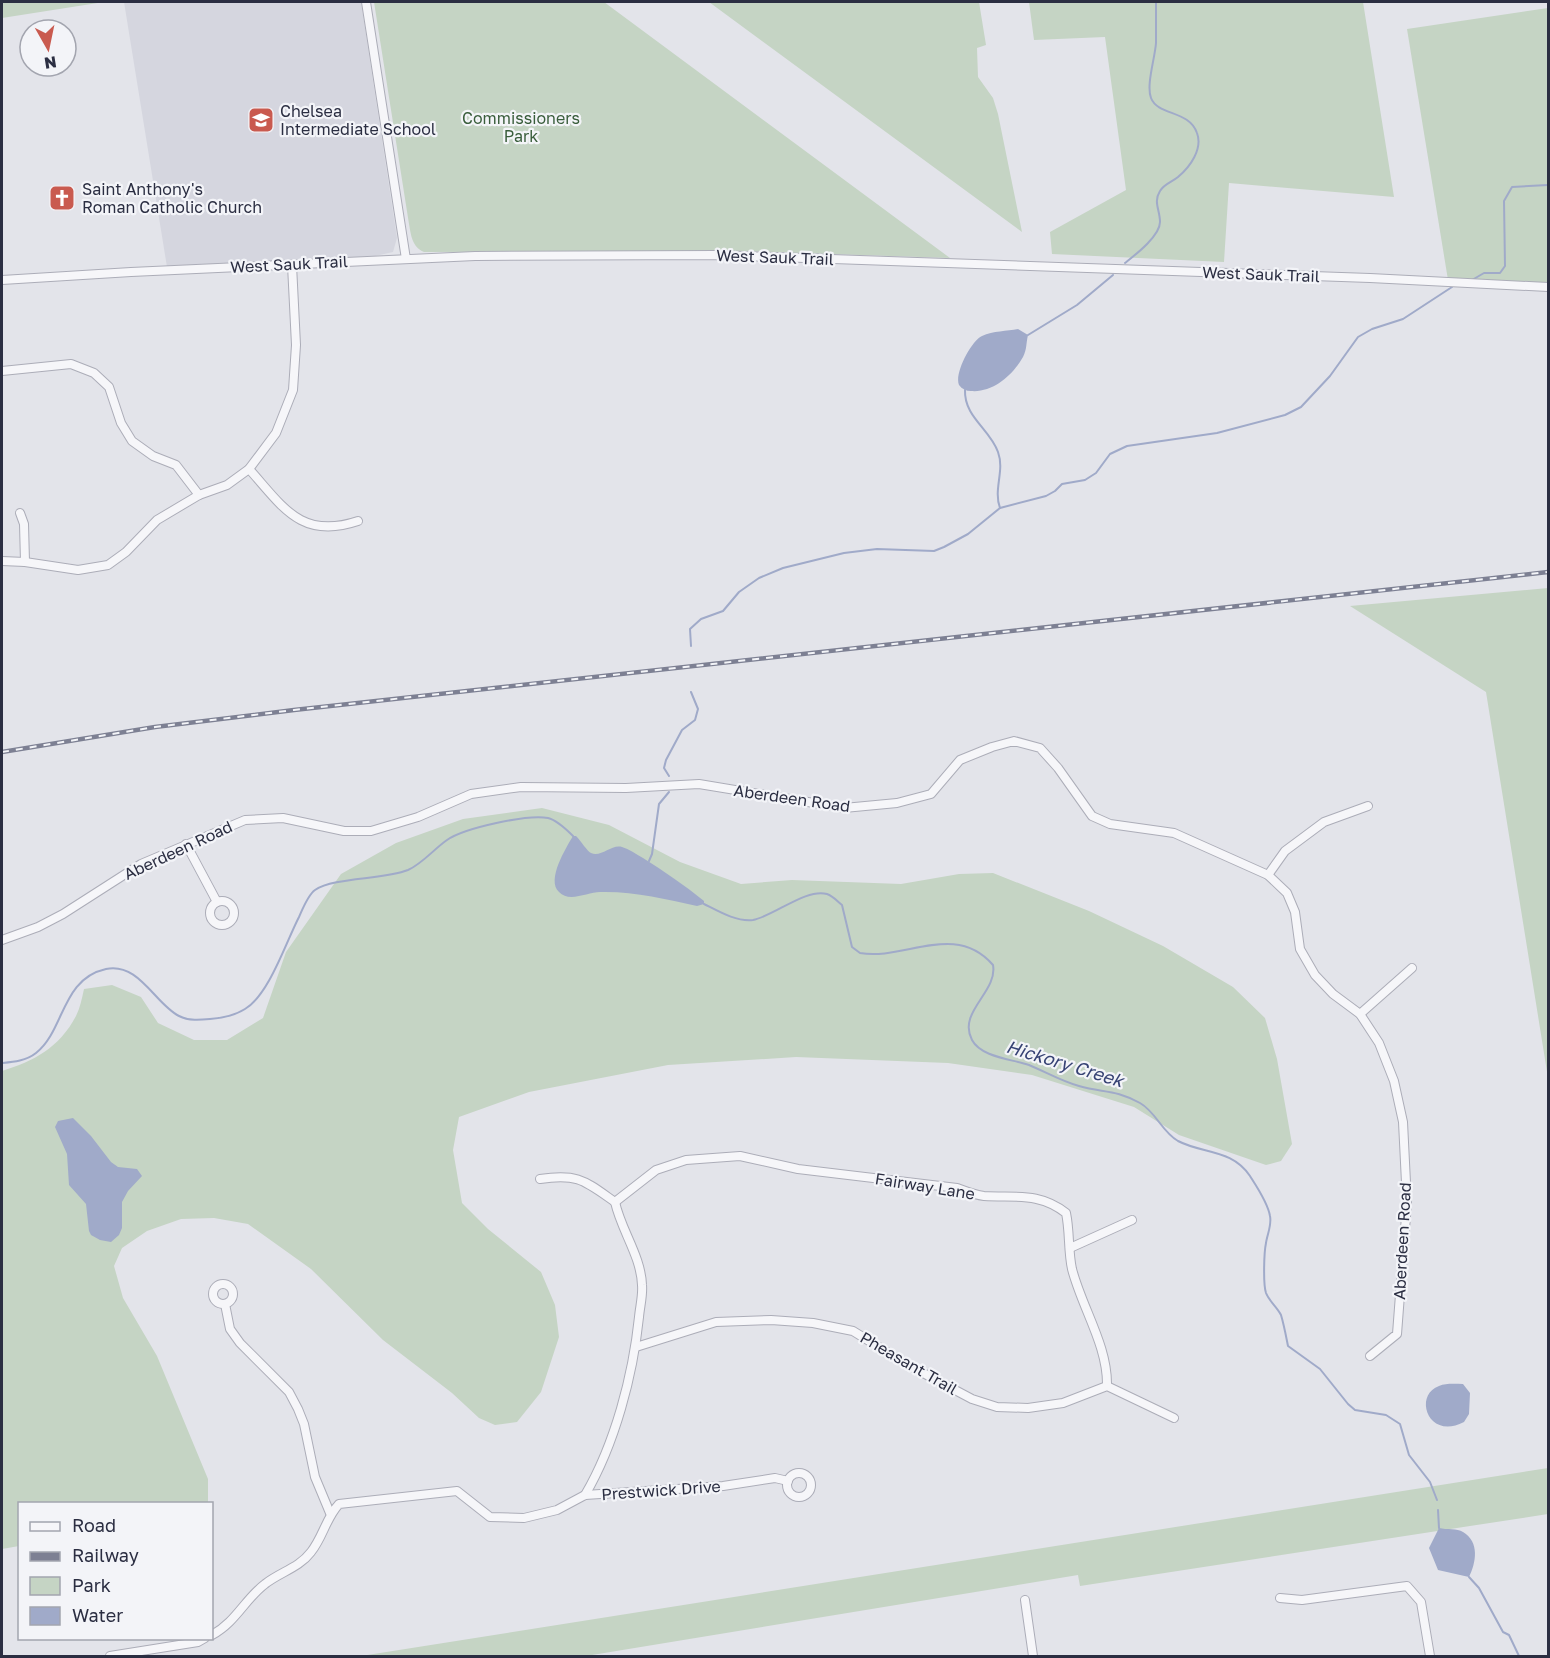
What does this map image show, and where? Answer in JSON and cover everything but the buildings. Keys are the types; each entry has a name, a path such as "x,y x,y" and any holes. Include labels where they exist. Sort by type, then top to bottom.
{"street":[{"path":"366,2 406,259"},
{"name":"West Sauk Trail","path":"2,280 487,256 717,255 1370,278 1548,287"},
{"path":"2,561 78,570 108,565 126,552 156,520 199,495 227,485 249,469 276,434 293,390 296,345 292,264"},
{"path":"2,371 71,364 94,373 109,387 121,423 132,441 153,456 176,465 199,495"},
{"path":"249,469 286,510 309,525 340,527 358,521"},
{"path":"20,513 24,524 24,562"},
{"name":"Aberdeen Road","path":"2,940 38,927 63,914 141,864 245,820 283,818 344,831 371,831 418,817 471,794 521,787 626,788 699,784 844,808 897,803 932,794 960,760 1014,741 1040,748 1058,768 1092,816 1110,824 1174,833 1268,875 1287,893 1295,912 1300,949 1315,975 1333,994 1360,1014 1379,1043 1394,1081 1403,1122 1407,1203 1397,1334 1370,1356"},
{"path":"1268,875 1285,851 1324,822 1368,806"},
{"path":"186,844 217,902"},
{"path":"1360,1014 1412,968"},
{"name":"Fairway Lane","path":"615,1202 656,1170 686,1160 740,1156 798,1169 957,1188 982,1196 1035,1198 1053,1203 1066,1213 1072,1269 1107,1369 1107,1386"},
{"path":"540,1179 562,1176 585,1180 615,1202 618,1217 633,1250 642,1284 636,1347 612,1441 585,1495"},
{"path":"1070,1248 1132,1220"},
{"path":"213,1634 225,1628 264,1584 298,1565 312,1552 324,1531 330,1513 315,1477 304,1424 298,1409 289,1392 240,1343 230,1329 225,1304"},
{"name":"Pheasant Trail","path":"636,1347 716,1322 771,1320 813,1323 853,1331 917,1370 972,1399 997,1407 1028,1407 1063,1403 1107,1386"},
{"path":"1107,1386 1174,1418"},
{"name":"Prestwick Drive","path":"330,1513 339,1504 457,1491 490,1517 524,1518 557,1510 585,1495 723,1486 775,1479 788,1481"},
{"path":"1280,1598 1302,1600 1407,1586 1421,1602 1430,1656"},
{"path":"1025,1600 1033,1656"},
{"path":"110,1656 202,1640"}],"shaded area":[{"name":"Chelsea Intermediate School","path":"124,2 361,2 397,238 393,252 375,256 167,267"}],"green space":[{"path":"2,2 104,2 2,18"},
{"name":"Commissioners Park","path":"374,2 604,2 950,258 742,251 424,252 415,244 410,232"},
{"path":"709,2 979,2 986,45 977,48 978,77 993,98 998,114 1022,232"},
{"path":"1029,2 1363,2 1394,197 1229,183 1224,262 1052,254 1050,232 1126,190 1105,37 1034,40"},
{"path":"1548,8 1548,288 1448,280 1407,29"},
{"path":"1548,588 1548,1078 1486,692 1350,606"},
{"path":"542,808 609,825 680,862 741,884 792,880 901,884 959,874 993,873 1089,911 1163,946 1233,987 1265,1018 1277,1059 1292,1144 1281,1161 1266,1165 1179,1135 1134,1107 1032,1075 948,1063 796,1057 668,1065 529,1092 459,1117 453,1150 462,1203 488,1229 541,1272 555,1305 559,1337 541,1392 517,1422 495,1425 479,1418 452,1393 383,1340 311,1269 248,1224 214,1218 181,1219 147,1231 122,1248 114,1266 123,1298 157,1356 208,1479 208,1502 18,1502 18,1546 2,1549 2,1071 35,1058 62,1037 76,1016 84,989 112,985 141,997 158,1023 194,1040 227,1040 263,1018 286,952 341,874 396,843 463,819"},
{"path":"1548,1468 1548,1514 1080,1586 1078,1575 586,1656 361,1656"}],"water":[{"path":"1018,329 1028,335 1026,349 1019,364 1008,376 1002,382 987,389 967,391 963,389 959,385 959,373 973,344 982,336 991,333"},
{"path":"573,836 576,836 589,852 595,854 614,847 630,850 681,884 704,901 704,904 697,906 625,893 600,892 573,897 563,895 556,887 556,872"},
{"path":"73,1118 91,1136 111,1162 118,1167 137,1169 142,1176 128,1191 122,1202 122,1228 119,1235 111,1242 91,1235 86,1204 69,1185 67,1154 55,1127 58,1121"},
{"path":"1445,1384 1463,1384 1470,1393 1469,1414 1464,1422 1452,1426 1441,1426 1433,1421 1426,1406 1431,1391"},
{"path":"1439,1528 1461,1531 1472,1541 1475,1559 1469,1577 1438,1570 1429,1548"}],"waterway":[{"path":"1125,263 1156,233 1160,222 1158,195 1187,168 1198,145 1197,133 1193,126 1187,120 1160,108 1151,98 1150,79 1156,43 1156,2"},
{"path":"1472,280 1484,273 1500,273 1505,266 1504,201 1512,187 1548,185"},
{"path":"1028,335 1077,305 1113,275"},
{"path":"691,646 690,629 701,619 723,611 739,592 759,578 783,568 844,553 877,549 934,551 968,534 1000,508 1046,496 1062,484 1085,480 1096,473 1110,454 1127,446 1217,433 1285,415 1301,407 1330,376 1358,337 1372,329 1403,319 1452,287"},
{"path":"965,390 969,408 998,452 1000,508"},
{"path":"669,776 664,768 666,760 682,730 695,720 698,709 691,692"},
{"path":"649,861 659,804 669,792"},
{"name":"Hickory Creek","path":"2,1063 15,1062 36,1053 53,1032 65,1006 80,983 91,975 106,969 128,972 146,985 170,1010 183,1018 198,1020 228,1016 245,1009 262,992 306,902 315,890 334,883 386,876 408,870 455,835 496,823 526,818 548,818 573,836"},
{"name":"Hickory Creek","path":"704,904 734,918 753,920 810,895 827,894 842,905 852,947 860,953 877,954 946,944 962,946 978,952 993,965 993,975 970,1020 969,1030 976,1046 989,1054 1029,1065 1072,1084 1116,1093 1140,1103 1178,1141 1226,1156 1243,1167 1259,1190 1269,1211 1270,1223 1264,1260 1265,1289 1267,1296 1281,1315 1288,1346 1320,1369 1355,1410 1386,1415 1400,1424 1409,1455 1430,1482 1437,1500"},
{"name":"Hickory Creek","path":"1438,1510 1439,1528"},
{"name":"Hickory Creek","path":"1469,1577 1479,1588 1503,1632 1509,1635 1519,1656"}],"railway":[{"path":"2,752 155,727 294,710 1548,572"}],"place":[{"name":"Chelsea Intermediate School","path":"261,120"},
{"name":"Saint Anthony's Roman Catholic Church","path":"62,198"}]}
